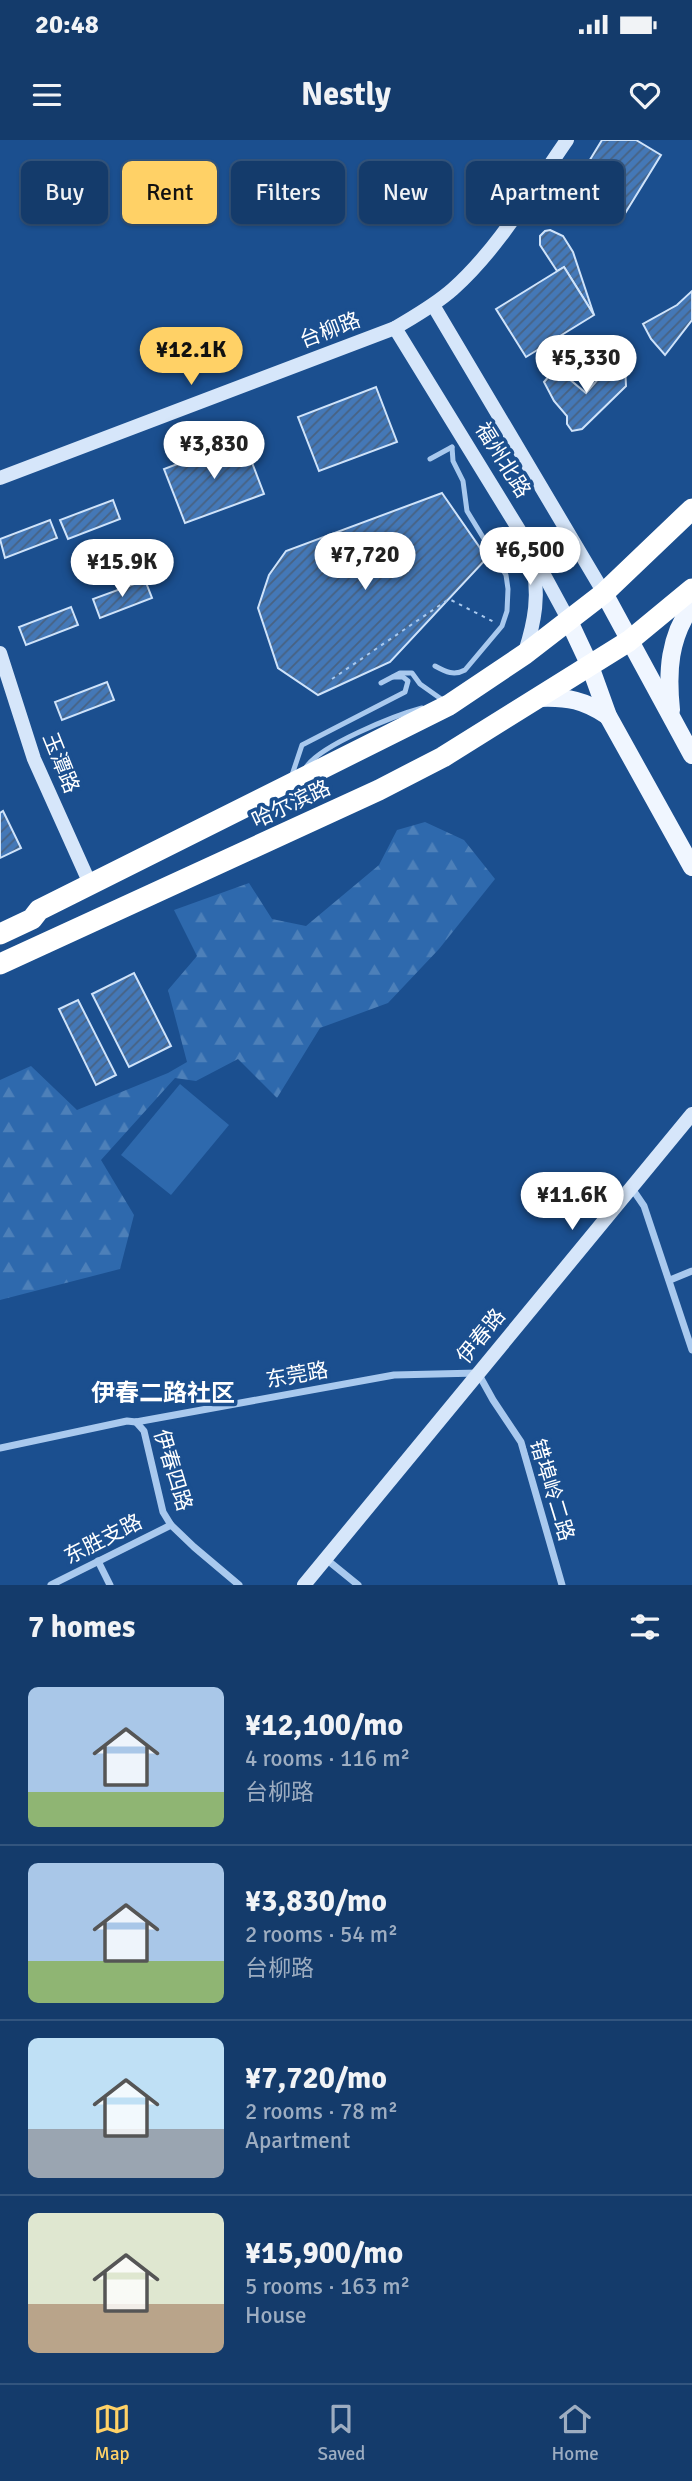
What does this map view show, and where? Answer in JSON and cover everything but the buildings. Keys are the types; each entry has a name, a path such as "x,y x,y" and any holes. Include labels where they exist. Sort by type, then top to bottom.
{"highway":[{"path":"604,593 692,509"},
{"path":"629,641 692,589"},
{"name":"哈尔滨路","path":"0,934 32,919 39,910 449,705 525,654 604,593"},
{"name":"哈尔滨路","path":"0,964 379,790 443,757 629,641"}],"main road":[{"path":"604,593 692,755"},
{"path":"671,717 668,681 670,656 680,623 692,605"},
{"path":"568,619 590,666 608,716 692,867"},
{"path":"540,698 562,697 589,704 608,716"}],"street":[{"name":"台柳路","path":"0,478 395,328 433,305 455,287 493,244 567,140"},
{"name":"福州北路","path":"433,305 604,593"},
{"name":"福州北路","path":"395,328 458,443 524,538 568,619"},
{"path":"524,538 534,572 536,597 533,628 525,654"},
{"name":"玉潭路","path":"0,653 34,758 91,886"},
{"name":"伊春路","path":"304,1585 692,1114"},
{"path":"631,1187 644,1206 692,1350"},
{"path":"670,1280 692,1272"},
{"name":"东莞路","path":"0,1448 127,1421 135,1422 394,1375 478,1373"},
{"name":"错埠岭二路","path":"478,1373 521,1442 562,1585"},
{"name":"伊春四路","path":"135,1422 144,1431 163,1512 171,1525 240,1585"},
{"name":"东胜支路","path":"51,1585 171,1525"},
{"path":"325,1559 358,1585"},
{"path":"98,1561 110,1585"}],"lane":[{"path":"430,459 458,443"},
{"path":"435,666 450,674 459,674 465,670 502,626 507,611 506,575 467,511 463,481 453,461 458,443"},
{"path":"381,683 405,671 412,673 420,684 449,705"},
{"path":"295,783 302,745 405,692 408,681 403,677 393,677"}],"path":[{"path":"332,679 449,599 502,626"}],"green space":[{"path":"425,822 464,840 495,879 439,949 388,1003 320,1028 277,1098 238,1059 196,1081 175,1078 101,1160 134,1215 120,1269 0,1300 0,1080 31,1066 77,1110 168,1073 187,1062 168,990 197,956 174,910 249,883 272,919 306,926 379,865 397,830"},
{"path":"180,1084 229,1125 171,1195 121,1155"}],"district":[{"name":"伊春二路社区","path":"163,1393"}]}
